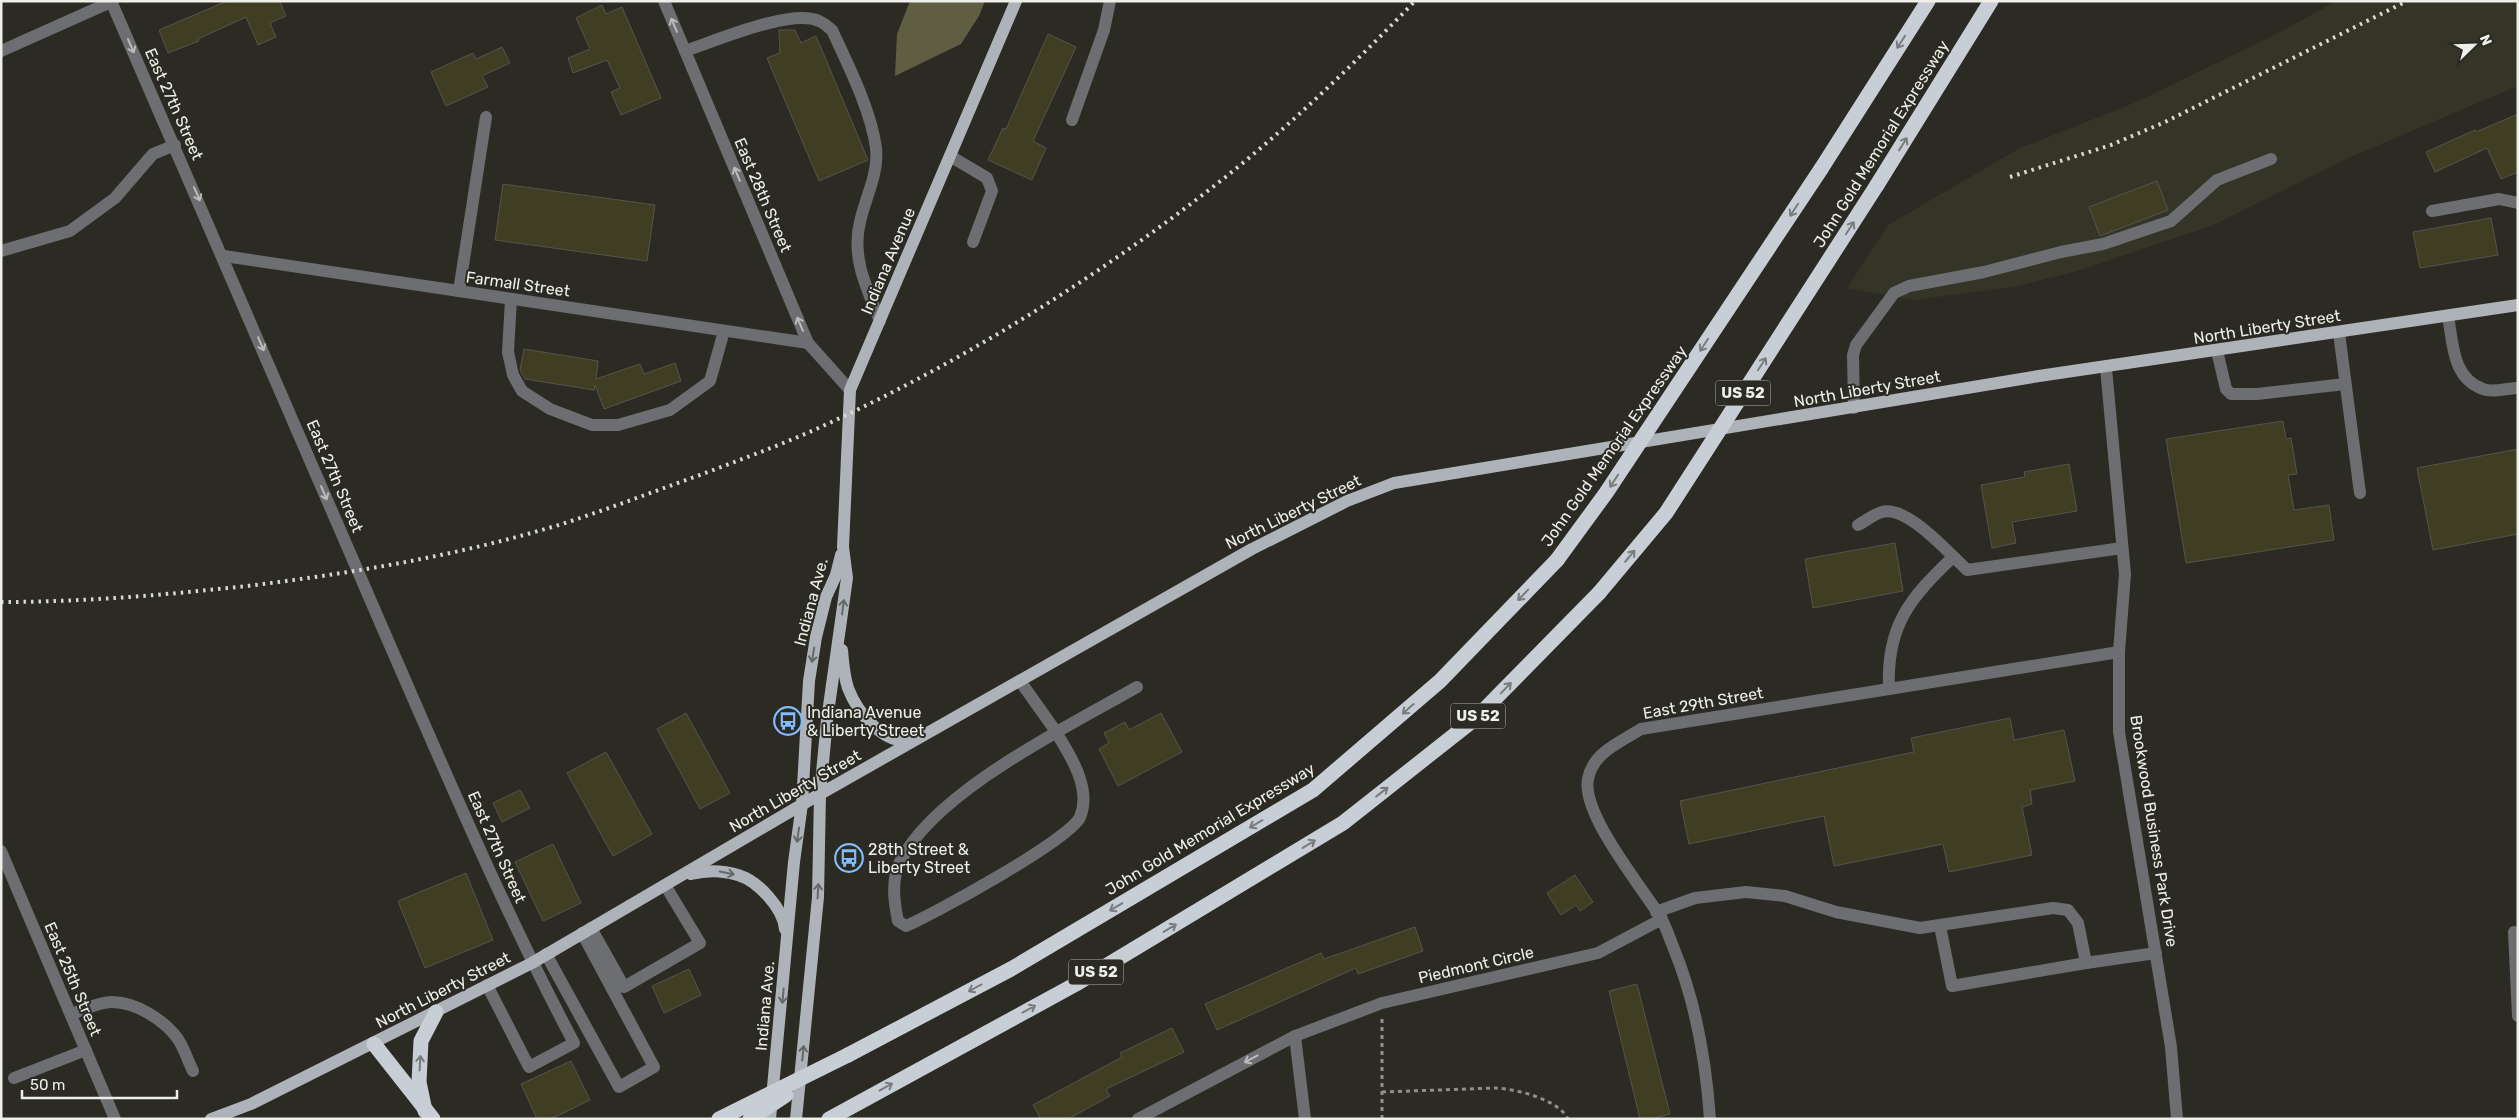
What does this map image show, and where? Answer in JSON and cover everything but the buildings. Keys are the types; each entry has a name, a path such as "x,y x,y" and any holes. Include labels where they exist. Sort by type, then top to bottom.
{"highway":[{"name":"John Gold Memorial Expressway","path":"750,1119 848,1055 1011,969 1313,790 1440,681 1557,560 1606,493 1821,169 1928,1"},
{"name":"John Gold Memorial Expressway","path":"835,1116 1076,984 1343,822 1476,718 1599,593 1666,512 1877,185 1991,1"},
{"path":"429,1115 419,1082 421,1041 436,1012"},
{"path":"374,1044 429,1115"},
{"path":"720,1119 848,1055"}],"main road":[{"name":"Indiana Avenue","path":"843,546 850,390 1016,1"},
{"name":"North Liberty Street","path":"211,1119 251,1104 374,1044 532,963 802,804 1252,549 1347,501 1394,483 2039,376 2106,368 2518,306"},
{"name":"Indiana Ave.","path":"796,1119 818,897 820,794 827,720 847,578 843,546"},
{"name":"Indiana Ave.","path":"770,1119 794,862 802,804 809,681 816,637 826,597 836,575 843,546"},
{"path":"840,630 847,686 854,702 865,717 892,740 904,742 938,727"},
{"path":"679,877 705,871 720,871 740,876 755,885 778,908 784,921 786,953"}],"street":[{"name":"East 28th Street","path":"664,1 808,344 850,390"},
{"path":"1072,120 1104,30 1110,1"},
{"path":"1,52 112,2"},
{"name":"East 27th Street","path":"112,2 224,256 357,571 532,963 574,1043 529,1067 487,985"},
{"path":"685,51 773,22 802,17 819,21 832,30 868,118 876,149 875,173 859,224 856,243 859,265 880,321"},
{"path":"459,291 486,116"},
{"path":"1,251 70,232 115,198 153,154 175,145"},
{"path":"950,156 987,178 992,191 973,242"},
{"path":"1854,408 1853,355 1856,345 1894,293 1909,286 1984,272 2061,252 2103,244 2171,221 2217,180 2271,159"},
{"path":"2432,211 2499,199 2518,203"},
{"name":"Farmall Street","path":"224,256 808,344"},
{"path":"511,299 508,352 513,375 522,391 550,409 592,425 618,425 670,410 710,381 724,331"},
{"path":"2448,316 2456,362 2464,376 2484,390 2518,388"},
{"path":"2340,332 2360,493"},
{"path":"2217,351 2226,389 2231,394 2257,394 2346,384"},
{"name":"Brookwood Business Park Drive","path":"2106,368 2124,574 2119,652 2119,732 2171,1047 2177,1119"},
{"path":"1858,525 1883,511 1898,512 1914,521 1967,570 2122,548"},
{"path":"1889,689 1887,662 1895,631 1918,590 1953,557"},
{"name":"East 29th Street","path":"1710,1119 1707,1078 1688,984 1659,915 1609,840 1592,807 1588,779 1601,754 1641,729 2119,652"},
{"path":"1020,681 1056,733 1070,757 1084,798 1080,818 1061,837 924,918 906,926 898,921 893,898 899,863 923,829 958,797 1019,755 1056,733 1137,687"},
{"name":"East 25th Street","path":"1,851 116,1119"},
{"path":"587,931 624,987 700,943 665,885"},
{"name":"Piedmont Circle","path":"1138,1119 1294,1036 1382,1003 1598,953 1659,915 1695,898 1746,892 1785,896 1836,912 1920,928 2053,908 2068,910 2078,923 2086,963"},
{"path":"1940,926 1952,986 2156,953"},
{"path":"546,954 619,1087 654,1067 587,931"},
{"path":"2514,932 2518,1016"},
{"path":"71,1014 100,1003 112,1002 131,1006 153,1016 178,1040 193,1071"},
{"path":"1294,1036 1305,1119"},
{"path":"14,1078 86,1050"}],"path":[{"path":"1382,1003 1382,1119"},
{"path":"1382,1092 1512,1089 1563,1110 1568,1119"}],"shaded area":[{"path":"910,1 985,1 979,16 961,44 895,76 897,34"},
{"path":"2337,1 2518,1 2518,86 2353,156 2211,226 2078,271 2014,287 1914,300 1847,288 1888,225 2018,149 2134,103 2276,34"}],"railway":[{"path":"1,602 124,597 247,586 367,569 447,554 565,523 794,439 878,400 930,373 1031,314 1129,249 1223,179 1298,116 1415,1"},
{"path":"2010,177 2111,145 2165,122 2407,1"}],"place":[{"name":"Indiana Avenue & Liberty Street","path":"788,721"},
{"name":"28th Street & Liberty Street","path":"849,858"}]}
